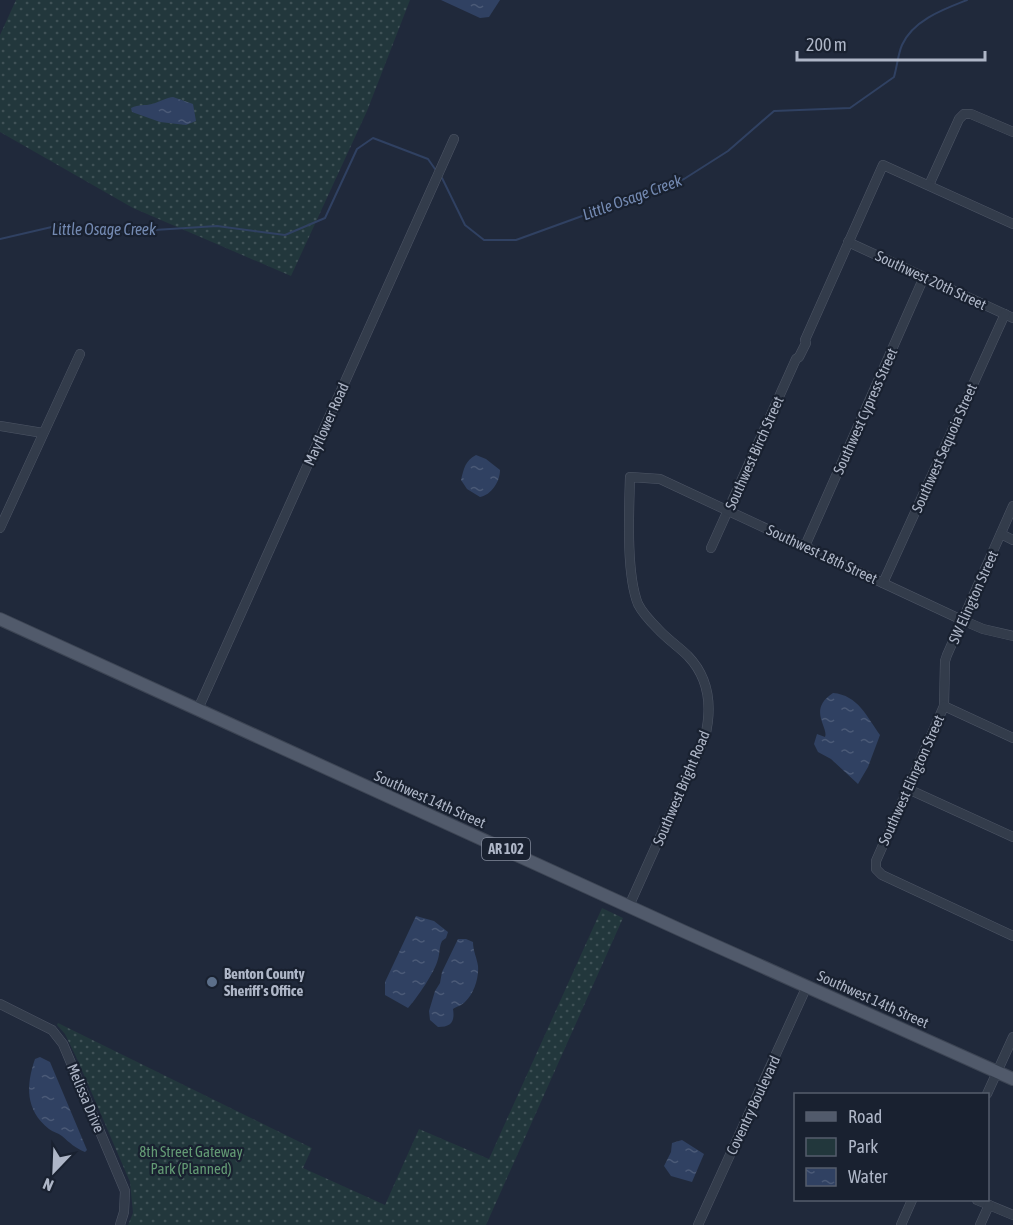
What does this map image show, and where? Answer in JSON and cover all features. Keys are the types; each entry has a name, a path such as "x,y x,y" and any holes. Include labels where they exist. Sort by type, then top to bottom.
{"main road":[{"name":"Southwest 14th Street","path":"0,619 1013,1079"}],"street":[{"path":"1013,132 972,114 964,114 959,119 929,185 1013,224"},
{"name":"Mayflower Road","path":"198,709 454,139"},
{"name":"Southwest Birch Street","path":"711,548 796,359 798,348 805,340 884,165 929,185"},
{"name":"Southwest 20th Street","path":"848,242 1009,316"},
{"name":"Southwest Cypress Street","path":"805,546 924,277"},
{"name":"Southwest Sequoia Street","path":"883,583 1009,316"},
{"path":"0,528 80,354"},
{"path":"0,426 44,433"},
{"name":"Southwest 18th Street","path":"630,477 660,479 983,629 1013,636"},
{"name":"Southwest Bright Road","path":"629,906 705,737 710,719 707,690 699,669 646,617 633,589 630,477"},
{"name":"SW Elington Street","path":"947,655 1013,506"},
{"path":"1001,534 1013,540"},
{"name":"Southwest Elington Street","path":"947,655 944,706 876,861 876,869 882,875 1013,936"},
{"path":"944,706 1013,738"},
{"path":"908,789 1013,837"},
{"name":"Coventry Boulevard","path":"699,1225 807,986"},
{"name":"Melissa Drive","path":"0,1004 52,1029 63,1044 125,1191 124,1212 120,1225"},
{"path":"988,1093 1013,1037"},
{"path":"901,1225 912,1201"},
{"path":"979,1201 1013,1215"},
{"path":"980,1225 989,1205"}],"green space":[{"path":"16,0 410,0 367,111 291,276 133,208 0,132 0,35"},
{"name":"8th Street Gateway Park (Planned)","path":"602,908 623,918 486,1225 128,1225 133,1213 130,1182 78,1061 65,1034 57,1025 58,1023 312,1148 303,1168 385,1205 419,1129 489,1159"}],"water":[{"path":"441,0 500,0 489,17 480,18"},
{"path":"173,97 193,104 196,121 186,125 160,122 132,112 131,108"},
{"path":"476,455 486,459 500,470 494,487 488,494 480,497 467,489 461,480 467,462"},
{"path":"833,693 855,702 880,735 868,767 858,784 831,759 818,752 814,744 817,734 825,737 821,706 825,699"},
{"path":"416,916 434,921 448,932 441,943 433,971 421,992 408,1008 385,995 385,982"},
{"path":"458,939 473,942 478,966 477,981 468,999 453,1009 451,1023 438,1027 430,1020 429,1011 442,972"},
{"path":"40,1057 50,1062 87,1150 85,1152 49,1129 35,1114 29,1088 35,1059"},
{"path":"682,1140 704,1154 692,1182 671,1176 664,1166 671,1152 672,1143"}],"waterway":[{"name":"Little Osage Creek","path":"442,178 465,225 484,240 516,240 684,179 728,151 774,111 850,108 894,77 902,45 907,36 921,22 967,0"},
{"name":"Little Osage Creek","path":"0,239 56,226 123,232 217,226 285,235 325,218 357,149 373,138 428,159 435,169"}],"place":[{"name":"Benton County Sheriff's Office","path":"212,982"}]}
